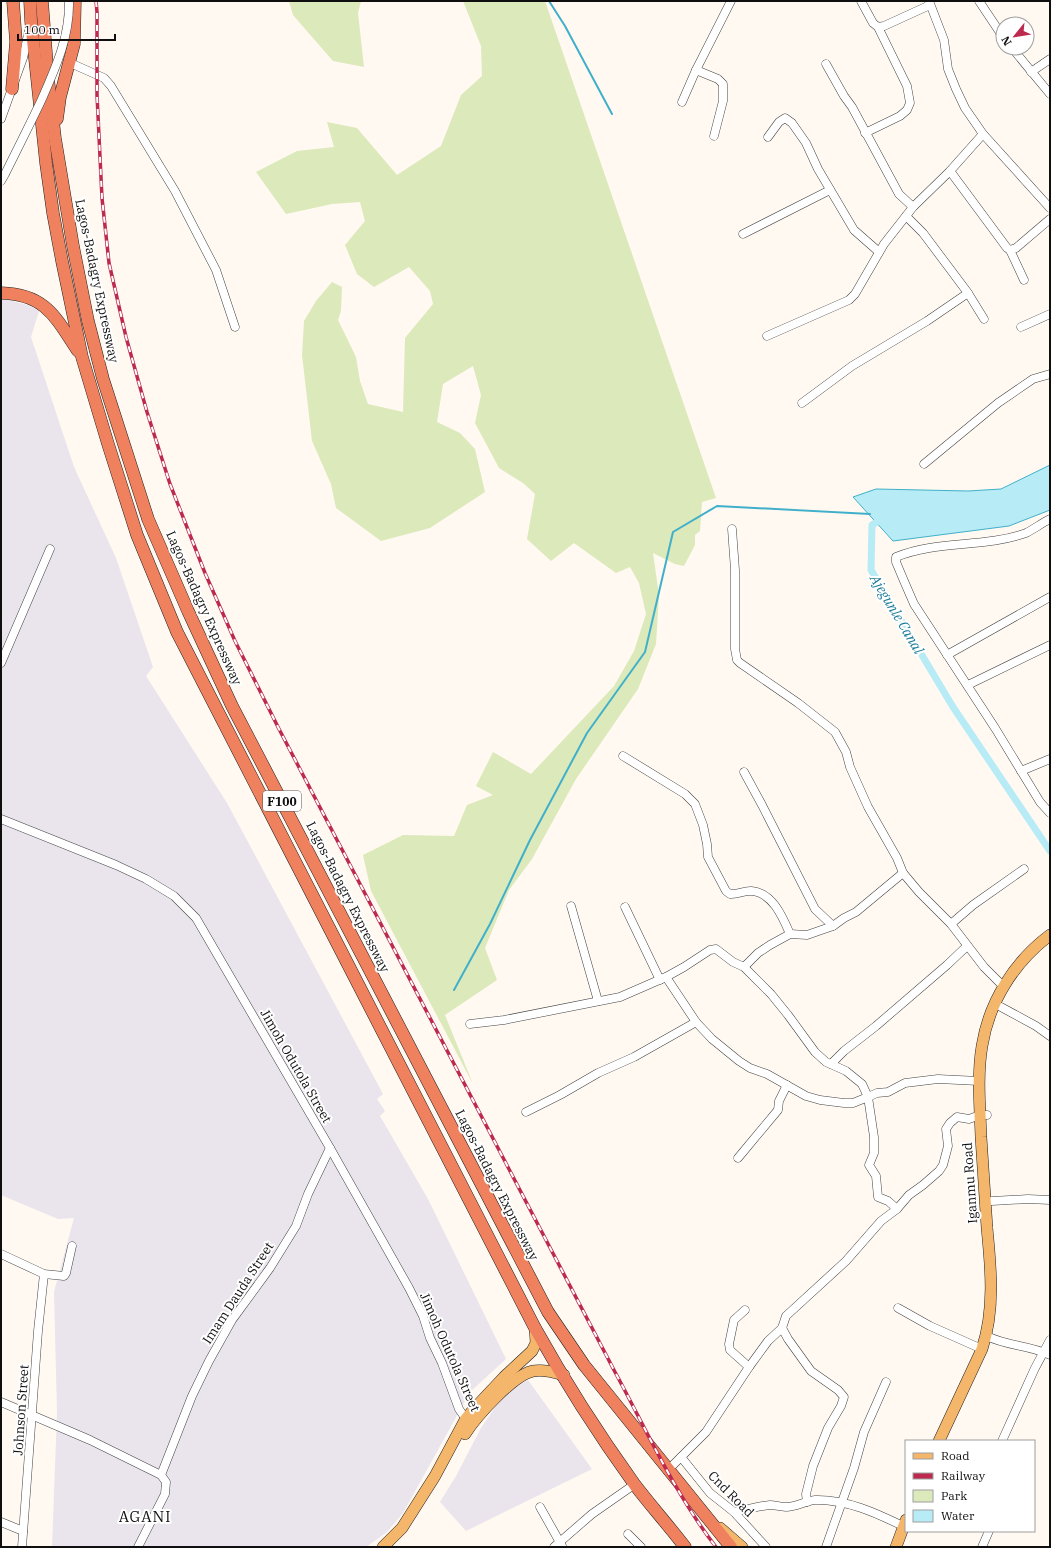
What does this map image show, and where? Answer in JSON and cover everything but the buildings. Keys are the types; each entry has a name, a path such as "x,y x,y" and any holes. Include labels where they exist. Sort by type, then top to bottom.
{"highway":[{"path":"12,89 16,42 14,1"},
{"name":"F100","path":"30,1 46,163 52,206 82,357 137,534 177,632 535,1328 615,1456 658,1515 685,1547"},
{"name":"Lagos-Badagry Expressway","path":"42,1 48,78 55,138 73,246 88,321 103,379 148,519 188,611 232,706 548,1312 584,1365 711,1523"},
{"path":"55,138 60,97 68,62 74,44 75,1"},
{"path":"1,293 13,293 27,297 44,306 57,318 82,357"},
{"name":"F100","path":"711,1523 731,1547"}],"main road":[{"name":"Iganmu Road","path":"947,1440 970,1393 990,1338 997,1306 998,1273 979,1080 985,1032 995,1004 1004,986 1028,953 1050,935"},
{"name":"Iganmu Road","path":"939,1440 982,1349 990,1338 991,1273 983,1115 988,1048 1001,1007 1009,989 1033,958 1050,944"},
{"path":"383,1547 395,1537 402,1528 468,1422 504,1377 532,1351 536,1343 535,1328"},
{"path":"393,1547 404,1534 423,1506 468,1422 524,1374 540,1370 564,1375"},
{"path":"658,1515 678,1547"},
{"name":"Lagos-Badagry Expressway","path":"711,1523 742,1547"},
{"path":"896,1547 905,1527"},
{"path":"904,1547 905,1532"}],"street":[{"path":"1,182 39,105 62,50 68,24 69,1"},
{"path":"682,102 696,70 731,1"},
{"path":"861,1 873,23 878,27 907,86 910,103 907,110 900,116 865,133"},
{"path":"979,1 995,25"},
{"path":"878,27 884,26 930,3 944,40 948,69 965,108 983,134 1050,208"},
{"path":"1,119 23,58 31,21"},
{"path":"1018,56 1050,94"},
{"path":"1031,72 1050,59"},
{"path":"68,62 104,78 111,86 175,190 216,270 235,327"},
{"path":"826,64 852,107 899,194 913,207"},
{"path":"696,70 718,78 723,84 723,101 714,136"},
{"path":"768,137 779,122 785,118 792,123 806,143 818,169 854,230 879,252"},
{"path":"767,336 849,300 855,294 879,252 913,207 950,171 983,134"},
{"path":"950,171 1010,250 1024,280"},
{"path":"743,234 830,190"},
{"path":"906,216 923,233 968,293 984,319"},
{"path":"1010,250 1016,248 1050,219"},
{"path":"802,403 852,366 927,321 968,293"},
{"path":"1021,327 1050,314"},
{"path":"924,464 998,403 1033,379 1050,374"},
{"path":"1050,519 1027,532 1007,538 910,551 896,557 896,562 914,604 968,685 1040,802 1050,813"},
{"path":"732,529 735,570 735,649 737,660 753,673 816,716 835,732 846,752 850,766 868,807 894,852 903,873 919,892 951,924 984,967 1004,986"},
{"path":"1,662 50,549"},
{"path":"947,655 1050,597"},
{"path":"968,685 1050,645"},
{"path":"623,756 685,794 696,804 703,825 708,857 726,891 735,895 753,891 764,895 781,915 790,934"},
{"path":"1022,771 1050,759"},
{"path":"744,772 815,910 833,926"},
{"name":"Jimoh Odutola Street","path":"1,819 116,864 146,879 174,896 196,918 330,1148 419,1309 430,1338 442,1362 459,1409 468,1422"},
{"path":"951,924 973,905 1024,869"},
{"path":"744,967 758,953 790,934 806,935 833,926 856,912 903,873"},
{"path":"571,906 598,1001"},
{"path":"625,907 663,978 696,1022 712,1039 750,1068 767,1074 806,1096 834,1102 853,1103 877,1093 888,1092 905,1083 938,1079 979,1080"},
{"path":"831,1064 844,1051 876,1026 967,946"},
{"path":"470,1024 504,1020 620,997 663,978 684,967 710,950 716,949 733,962 744,967 771,994 815,1052 862,1084 868,1096 874,1137 874,1153 869,1165 876,1176 878,1197 888,1200 897,1209"},
{"path":"1001,1007 1036,1026 1050,1036"},
{"path":"526,1112 560,1095 598,1073 634,1058 696,1022"},
{"path":"738,1158 778,1110 779,1101 786,1085"},
{"path":"668,1470 706,1432 749,1366 768,1341 782,1328 786,1316 792,1309 846,1261 882,1221 897,1209 909,1195 939,1171 943,1165 948,1146 946,1129 950,1123 957,1117 969,1119 983,1115"},
{"name":"Imam Dauda Street","path":"161,1475 192,1396 209,1361 232,1320 270,1268 296,1226 308,1194 330,1148"},
{"path":"992,1201 1028,1199 1050,1200"},
{"path":"1,1254 44,1274 64,1276 72,1246"},
{"name":"Johnson Street","path":"22,1547 38,1331 44,1274"},
{"path":"898,1308 930,1326 982,1349"},
{"path":"745,1310 734,1320 729,1344 730,1350 749,1366"},
{"path":"782,1328 811,1371 838,1390 844,1397 828,1428 813,1466 806,1494 807,1502"},
{"path":"990,1338 1047,1353"},
{"path":"1003,1440 1047,1353 1050,1340"},
{"path":"826,1547 854,1468 864,1432 886,1382"},
{"path":"1,1402 90,1440 161,1475 166,1482 165,1494 138,1547"},
{"name":"Cnd Road","path":"681,1457 710,1493 734,1512 766,1547"},
{"path":"540,1507 559,1546 592,1514 635,1484"},
{"path":"734,1512 770,1506 794,1506 807,1502 824,1500 841,1503 876,1513 905,1525"},
{"path":"1,1522 23,1532"},
{"path":"982,1547 989,1532"},
{"path":"628,1534 639,1546"}],"shaded area":[{"path":"1,298 28,305 39,311 31,337 74,467 116,558 153,667 146,676 227,803 383,1094 377,1099 385,1111 380,1116 428,1199 506,1359 470,1392 403,1513 387,1532 366,1547 52,1547 57,1413 54,1292 74,1218 58,1219 1,1195"},
{"path":"528,1380 592,1469 466,1531 440,1502 456,1476 481,1428 498,1403 515,1387"}],"green space":[{"path":"289,1 361,1 358,13 364,67 333,61 293,15"},
{"path":"463,1 545,1 716,498 702,502 700,531 695,535 695,545 684,566 675,564 653,553 659,595 656,644 638,689 576,779 532,859 509,890 485,948 497,980 445,1015 473,1084 371,891 363,855 403,835 454,836 467,805 493,795 476,786 493,752 531,774 614,686 634,651 646,614 639,583 630,567 616,573 574,543 551,561 527,539 535,494 523,483 499,468 475,423 481,395 473,366 443,384 437,422 460,433 475,449 485,492 430,528 381,541 336,508 331,484 312,441 302,355 304,321 316,301 332,282 342,287 341,311 338,320 356,357 360,381 368,404 403,412 405,338 433,304 430,291 409,267 374,287 357,274 345,245 365,221 360,202 332,204 286,214 256,172 297,151 334,147 327,122 357,128 397,175 441,146 461,95 482,76 481,46"}],"water":[{"path":"1050,465 1050,510 1009,526 893,541 853,497 876,489 968,491 1001,489"}],"waterway":[{"path":"549,1 565,26 612,114"},
{"path":"454,990 490,924 530,840 587,733 645,652 673,532 717,506 870,514"},
{"name":"Ajegunle Canal","path":"883,518 872,525 871,570 953,707 1050,851"}],"railway":[{"path":"96,1 97,95 102,198 109,263 126,337 147,412 170,484 205,573 235,641 279,729 650,1439 687,1506 716,1547"}],"district":[{"name":"AGANI","path":"145,1516"}]}
